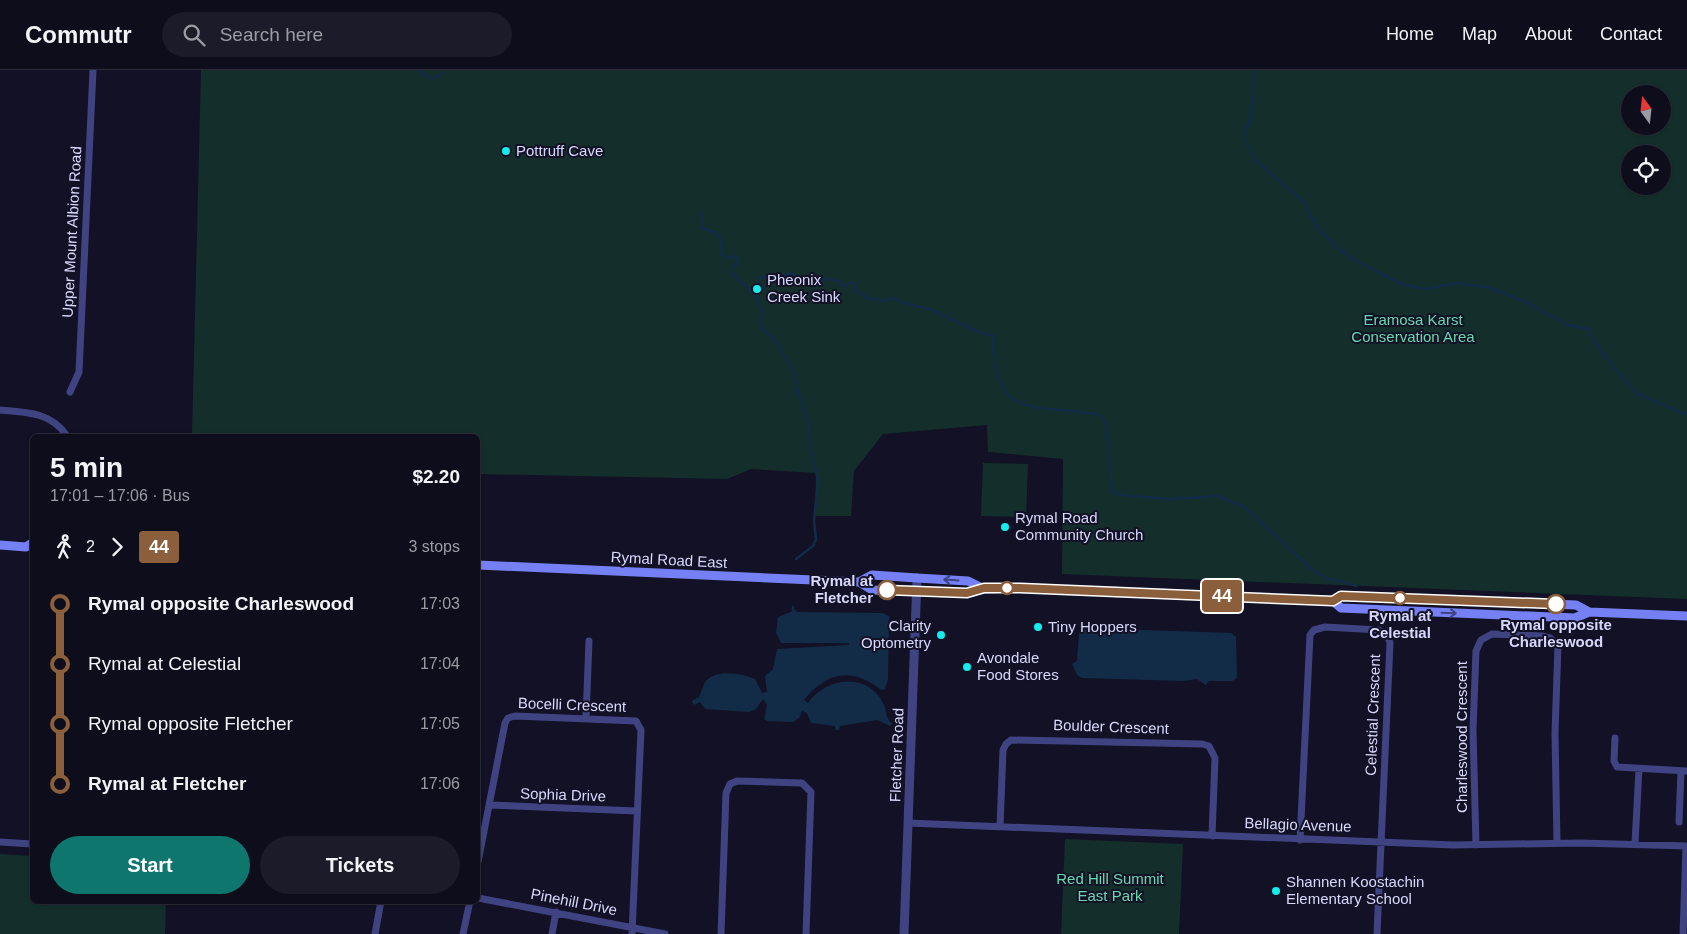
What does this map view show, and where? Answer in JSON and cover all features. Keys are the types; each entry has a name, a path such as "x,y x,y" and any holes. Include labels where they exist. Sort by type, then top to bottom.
{"main road":[{"path":"0,545 30,547"},
{"name":"Rymal Road East","path":"480,565 859,582 872,590 917,592 967,593 984,588 1020,588 1333,601 1341,596 1576,605 1589,612"},
{"name":"Rymal Road East","path":"859,582 872,575 968,581 984,588"},
{"name":"Rymal Road East","path":"1333,601 1341,608 1575,618 1589,612 1687,616"}],"street":[{"name":"Upper Mount Albion Road","path":"70,392 79,372 94,70"},
{"path":"0,410 43,416 57,424 65,434"},
{"name":"Fletcher Road","path":"904,934 917,578"},
{"name":"Celestial Crescent","path":"1300,840 1308,642 1314,630 1325,627 1380,630 1388,637 1382,842"},
{"name":"Charleswood Crescent","path":"1476,845 1473,730 1476,651 1481,640 1492,634 1542,636 1550,638 1558,646 1555,733 1557,843"},
{"path":"586,718 589,641"},
{"name":"Bocelli Crescent","path":"480,851 505,723 508,718 515,716 632,720 640,725 632,931"},
{"path":"1615,738 1615,765 1622,769 1684,771 1679,822"},
{"name":"Boulder Crescent","path":"1000,827 1003,750 1011,740 1202,744 1209,746 1215,758 1212,836"},
{"path":"1635,844 1639,769"},
{"path":"721,934 726,794 730,784 741,781 802,783 811,792 806,934"},
{"name":"Sophia Drive","path":"488,805 637,811"},
{"name":"Bellagio Avenue","path":"908,823 1300,840 1476,845 1557,843 1686,846"},
{"path":"0,842 30,844"},
{"path":"1377,934 1382,842"},
{"path":"1683,934 1686,846"},
{"name":"Pinehill Drive","path":"480,898 556,912 632,931 665,934"},
{"path":"375,934 380,904"},
{"path":"463,934 469,904"},
{"path":"552,934 556,912"}],"green space":[{"name":"Eramosa Karst Conservation Area","path":"201,70 1687,70 1687,599 1062,574 1063,459 988,452 987,425 883,434 854,471 851,516 815,516 816,473 751,469 727,479 480,474 480,434 192,434"},
{"path":"983,463 1028,464 1026,517 981,516"},
{"name":"Red Hill Summit East Park","path":"1065,839 1183,844 1179,934 1061,934"},
{"path":"0,854 30,856 30,904 166,904 165,934 0,934"}],"water":[{"path":"796,610 797,612 883,613 889,616 888,679 885,689 881,690 871,683 850,675 841,676 831,678 822,683 804,700 808,703 816,694 836,683 857,683 867,686 876,693 883,703 892,724 890,726 877,720 840,726 839,730 835,730 835,726 811,723 807,713 802,711 799,718 793,722 767,721 764,719 767,705 763,699 756,709 749,712 705,709 700,702 694,705 692,701 699,697 705,682 716,675 729,673 755,679 762,693 767,692 765,676 773,669 777,649 849,645 849,643 781,643 776,633 778,617"},
{"path":"1087,628 1231,633 1236,637 1237,678 1232,681 1209,681 1206,685 1197,679 1184,681 1082,678 1078,676 1072,664 1077,661 1079,633"}],"waterway":[{"path":"419,70 432,79 443,73"},
{"path":"1254,70 1251,117 1244,137 1255,160 1304,202 1316,226 1336,247 1355,260 1401,284 1425,289 1457,283 1491,288 1526,302 1568,325 1588,329 1602,353 1636,393 1687,415"},
{"path":"700,212 703,217 702,228 716,233 721,239 721,254 730,258 735,256 738,259 738,263 732,267 732,273 755,295 763,315 760,321 763,330 779,346 794,373 798,394 809,424 810,447 818,481 814,521 816,539 813,546 796,559"},
{"path":"755,295 764,288 758,281 761,277 783,276 791,273 810,282 829,279 839,281 844,286 852,282 856,285 855,290 870,300 874,298 883,301 894,298 903,303 932,310 976,331 993,336 995,364 1001,384 1010,397 1023,404 1039,408 1100,415 1106,423 1112,491 1120,495 1170,499 1218,496 1243,506 1312,569 1327,579 1342,581 1356,586"}],"bus line":[{"name":"44","path":"887,590 967,593 984,588 1020,588 1333,601 1341,596 1556,604"}],"place":[{"name":"Pottruff Cave","path":"506,151"},
{"name":"Pheonix Creek Sink","path":"757,289"},
{"name":"Rymal Road Community Church","path":"1005,527"},
{"name":"Rymal at Fletcher","path":"887,590"},
{"name":"Rymal at Celestial","path":"1400,598"},
{"name":"Rymal opposite Charleswood","path":"1556,604"},
{"name":"Tiny Hoppers","path":"1038,627"},
{"name":"Clarity Optometry","path":"941,635"},
{"name":"Avondale Food Stores","path":"967,667"},
{"name":"Shannen Koostachin Elementary School","path":"1276,891"}]}
